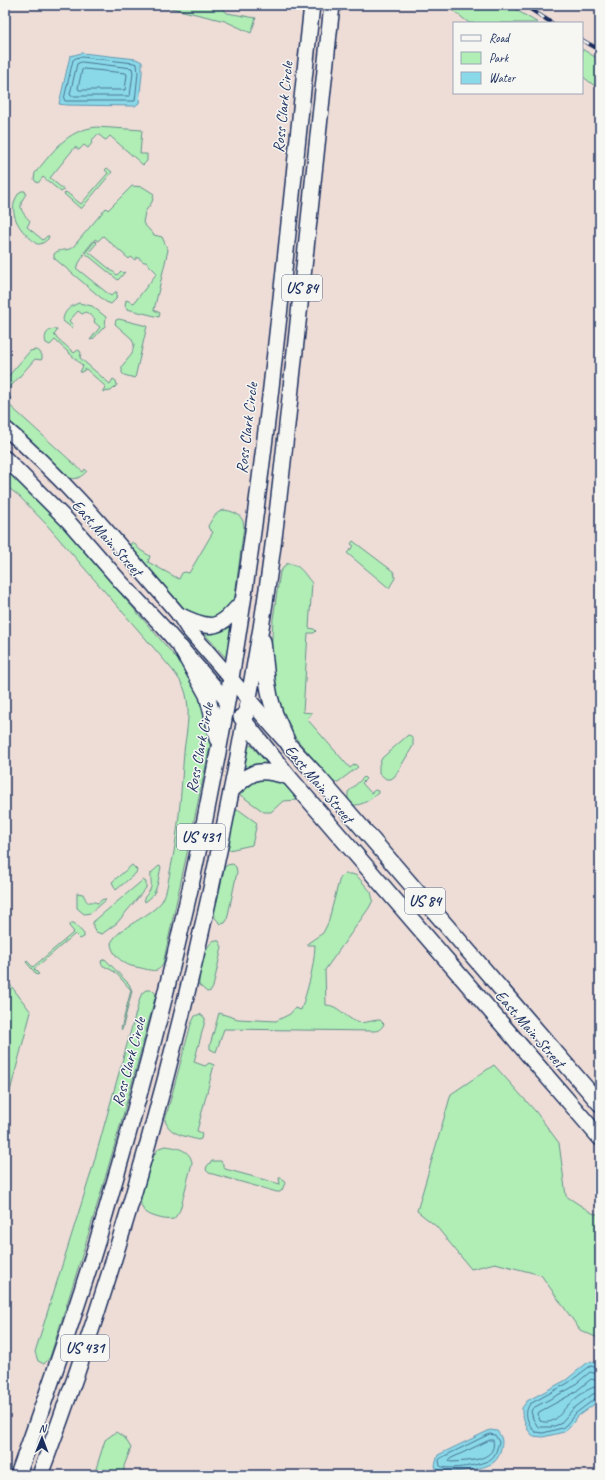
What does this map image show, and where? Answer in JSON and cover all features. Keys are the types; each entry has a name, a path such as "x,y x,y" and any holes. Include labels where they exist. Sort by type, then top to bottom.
{"highway":[{"name":"Ross Clark Circle","path":"18,1475 53,1376 94,1251 128,1135 182,926 219,749 243,601 266,426 312,5"},
{"name":"US 84","path":"289,745 275,714 270,697 261,628 275,529 332,5"},
{"path":"275,341 296,342"},
{"path":"266,426 286,430"},
{"path":"178,615 203,626 218,624 225,621 243,601"},
{"name":"US 431","path":"40,1475 70,1392 106,1284 150,1134 187,993 203,928 231,791 261,628"},
{"path":"181,648 206,695 212,714 219,749"},
{"name":"East Main Street","path":"227,701 289,778 600,1138"},
{"name":"East Main Street","path":"289,745 600,1104"},
{"path":"231,791 246,777 258,772 271,772 289,778"},
{"path":"167,987 187,993"},
{"path":"60,1355 63,1374 70,1392"},
{"path":"53,1376 59,1385 64,1407"}],"main road":[{"name":"East Main Street","path":"5,428 52,471 117,543 178,615 188,629 289,745"},
{"name":"East Main Street","path":"5,458 48,500 227,701"},
{"path":"85,541 104,547 117,543"}],"green space":[{"path":"158,5 220,5 227,13 256,18 251,33 225,21"},
{"path":"446,5 508,5 536,22 468,22"},
{"path":"583,50 600,60 600,90 583,77"},
{"path":"97,127 142,130 140,154 147,154 147,161 143,165 110,136 106,140 98,134 91,141 92,143 88,148 84,145 79,150 75,147 50,178 64,190 61,192 43,177 38,183 36,182 34,179 35,173 62,143 77,132"},
{"path":"107,168 112,172 81,209 64,194 66,192 81,204 108,173 105,170"},
{"path":"132,186 143,187 154,194 152,202 145,212 143,223 154,235 162,237 168,250 154,310 160,313 159,317 127,309 125,306 126,300 134,303 157,273 146,262 137,257 135,260 131,257 129,259 103,236 98,241 95,239 83,254 84,255 76,268 111,296 117,292 116,299 111,304 106,302 54,258 54,254 56,252 73,247 106,208 108,210"},
{"path":"21,191 25,191 26,194 23,198 21,209 30,221 27,227 43,240 49,236 43,243 37,244 25,233 17,222 14,203"},
{"path":"95,241 97,243 89,252 117,275 121,271 123,273 125,272 118,280 85,253"},
{"path":"79,303 92,306 106,317 105,326 93,339 90,340 100,327 94,322 95,319 86,312 82,314 78,311 69,321 73,325 72,328 63,321 64,315 68,310"},
{"path":"119,319 147,326 135,378 122,373 122,366 132,354 134,344 131,338 115,324 116,320"},
{"path":"56,329 57,331 54,335 74,353 78,350 80,351 80,358 110,384 113,379 116,381 117,385 111,391 103,392 106,387 86,369 80,372 83,366 55,340 50,345 46,343 45,337 47,333"},
{"path":"30,351 39,351 42,355 42,359 35,359 5,393 5,380"},
{"path":"5,393 11,398 7,403 83,472 85,469 87,471 83,475 74,479 68,477 5,419"},
{"path":"5,468 58,521 185,668 196,683 211,732 211,742 163,964 156,970 132,966 124,963 115,954 111,947 111,943 115,937 128,926 157,907 164,898 176,842 188,719 186,693 176,675 159,654 46,524 19,496 5,485"},
{"path":"225,510 238,515 242,519 244,526 234,603 214,620 190,615 130,546 130,544 133,542 140,550 150,556 148,562 179,579 182,573 189,573 213,532 208,526 213,518 219,512"},
{"path":"353,541 394,572 395,578 389,588 347,553 354,546 351,544"},
{"path":"286,564 291,564 298,567 312,583 309,628 316,631 314,633 308,633 303,712 312,713 307,719 350,768 355,764 358,767 338,782 333,782 331,780 294,736 281,717 276,702 271,654 273,619 280,572"},
{"path":"234,620 230,657 226,658 202,631"},
{"path":"408,735 413,738 413,746 395,776 391,779 386,779 379,773 379,765 382,758"},
{"path":"251,745 270,767 240,772 244,749"},
{"path":"255,777 280,780 298,800 283,801 271,812 264,812 239,794 241,788"},
{"path":"364,777 366,779 362,783 371,793 375,790 378,791 378,793 363,803 353,805 348,800 348,792"},
{"path":"239,810 257,823 252,845 229,850 235,811"},
{"path":"233,864 236,867 237,872 227,920 225,923 221,924 215,918 214,910 224,868 227,865"},
{"path":"132,865 137,870 136,873 116,890 112,882"},
{"path":"159,866 161,867 155,891 153,895 145,902 144,898 151,888 151,873"},
{"path":"346,874 357,876 371,892 373,900 369,908 325,970 326,1005 335,1007 349,1018 357,1022 362,1023 380,1020 384,1024 382,1027 373,1031 224,1029 216,1052 210,1049 219,1013 238,1019 276,1021 290,1014 295,1008 301,1010 310,978 315,945 308,945 308,943 323,933 328,923 339,881 341,876"},
{"path":"143,880 146,882 146,888 117,923 102,934 96,932 93,927 93,922"},
{"path":"77,893 83,894 87,902 98,903 103,899 106,900 91,913 84,914 77,908"},
{"path":"71,923 74,923 84,934 84,937 80,939 75,934 34,969 39,974 37,975 26,962 27,961 33,967 74,932 69,926"},
{"path":"215,940 219,941 222,947 213,987 211,991 207,992 199,985 202,960 208,947"},
{"path":"105,959 129,984 132,991 122,1030 131,990 115,972 102,965 101,961"},
{"path":"5,978 31,1012 9,1095 5,1102"},
{"path":"146,990 152,990 156,994 106,1176 50,1357 44,1364 38,1361 35,1352 90,1176 140,998 142,993"},
{"path":"200,1014 205,1018 205,1021 194,1062 205,1066 209,1063 214,1065 197,1131 202,1133 201,1139 198,1140 174,1132 167,1125 165,1120 191,1024 195,1016"},
{"path":"494,1065 536,1112 559,1143 566,1196 592,1213 600,1215 600,1339 580,1330 541,1275 495,1263 471,1269 436,1226 417,1211 451,1094"},
{"path":"165,1146 178,1148 186,1152 192,1163 180,1210 174,1219 160,1218 149,1214 141,1206 141,1195 150,1165 159,1148"},
{"path":"212,1161 221,1161 225,1169 280,1184 279,1178 282,1178 285,1183 282,1190 277,1192 209,1173 206,1170 207,1166"},
{"path":"116,1432 125,1438 131,1448 124,1466 124,1475 94,1475 105,1440"}],"water":[{"path":"82,53 136,59 142,62 139,103 135,106 59,104 70,56"},
{"path":"592,1361 600,1367 600,1400 578,1416 564,1432 543,1437 533,1436 528,1430 522,1414 522,1408 527,1401 566,1380 587,1363"},
{"path":"490,1430 497,1431 502,1441 499,1454 494,1462 489,1465 466,1471 449,1472 436,1469 435,1465 438,1455"}],"railway":[{"path":"524,5 550,22"},
{"path":"583,41 600,50"}]}
